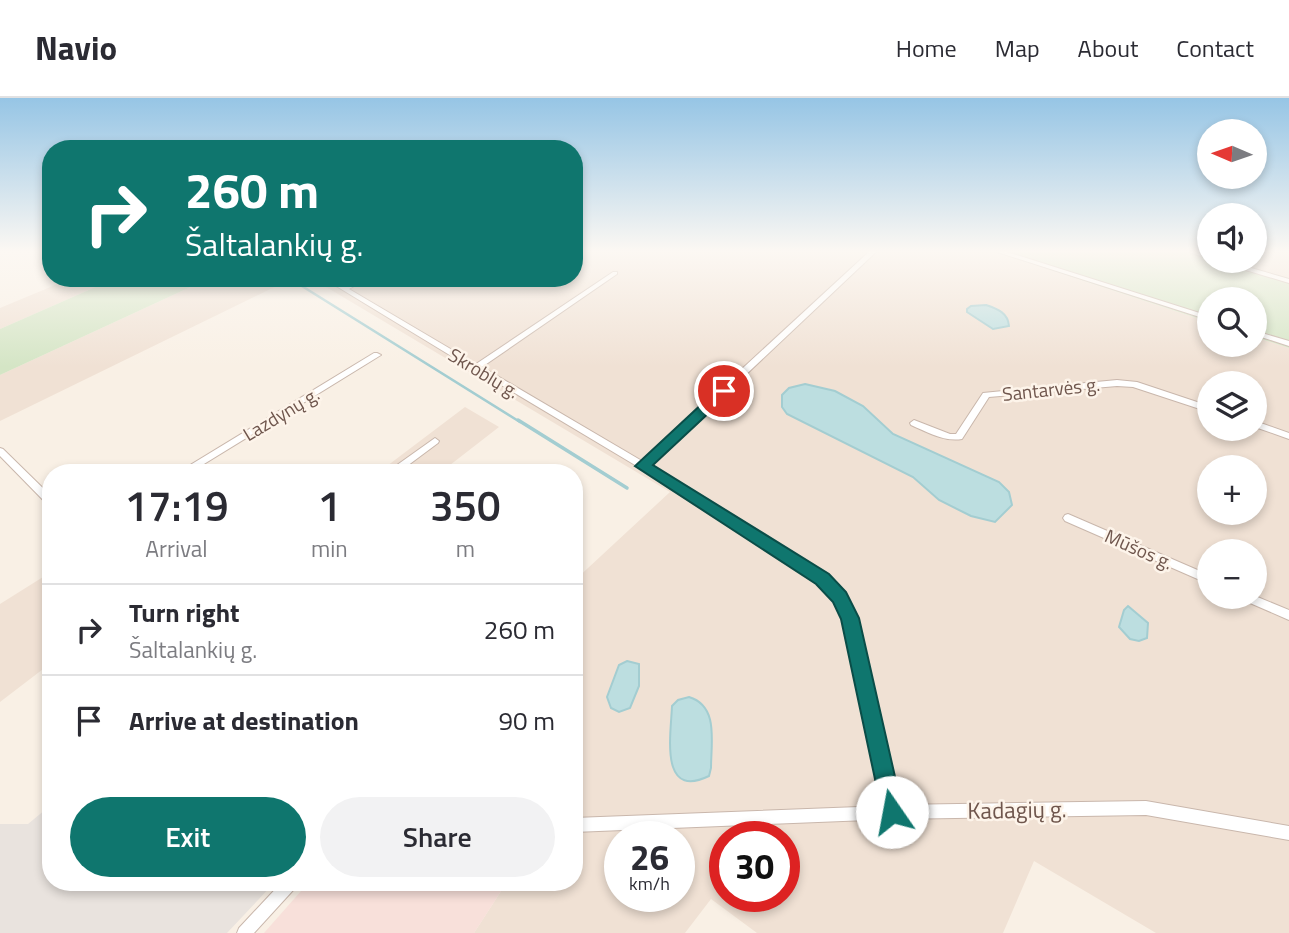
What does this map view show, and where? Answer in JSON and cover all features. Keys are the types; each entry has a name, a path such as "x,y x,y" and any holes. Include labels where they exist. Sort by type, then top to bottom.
{"street":[{"name":"Skroblų g.","path":"344,289 643,466 822,579 839,597 850,618 892,812"},
{"path":"475,368 591,289"},
{"path":"643,466 833,289"},
{"path":"1117,289 1197,314"},
{"path":"1267,337 1289,344"},
{"name":"Lazdynų g.","path":"197,464 377,355"},
{"name":"Santarvės g.","path":"914,423 949,437 959,437 986,395 1117,383 1134,384 1197,405"},
{"path":"1267,428 1289,436"},
{"path":"404,464 435,440"},
{"path":"0,451 42,493"},
{"name":"Mūšos g.","path":"1068,518 1197,575"},
{"path":"1267,606 1289,615"},
{"name":"Kadagių g.","path":"583,825 892,812 1146,808 1289,834"},
{"path":"244,933 283,891"}],"shaded area":[{"path":"46,289 91,289 0,329 0,308"},
{"path":"186,289 271,289 0,421 0,375"},
{"path":"329,289 1108,289 1197,318 1197,357 1267,357 1267,341 1289,348 1289,933 1156,933 1034,861 1003,933 757,933 729,912 800,912 800,821 709,821 709,902 685,933 474,933 501,891 583,891 583,573 670,492","holes":["863,406 893,434 1012,505 995,522 939,500 913,477 787,414"]},
{"path":"465,407 499,427 451,464 390,464"},
{"path":"42,578 42,670 0,702 0,604"},
{"path":"42,812 42,891 267,891 227,933 0,933 0,824 28,824"},
{"path":"301,891 501,891 474,933 264,933"}],"green space":[{"path":"91,289 186,289 0,375 0,329"},
{"path":"1108,289 1197,289 1197,318"},
{"path":"1267,289 1289,289 1289,348 1267,341"}],"water":[{"path":"986,305 1004,315 1009,326 993,329 967,312 971,306"},
{"path":"805,384 835,391 863,406 893,434 999,482 1009,492 1012,505 995,522 971,516 939,500 913,477 787,414 782,407 782,395 789,388"},
{"path":"1128,606 1148,623 1147,638 1139,641 1130,639 1119,627 1124,610"},
{"path":"627,661 639,664 639,686 630,708 619,712 611,708 607,697 619,665"},
{"path":"689,697 705,708 712,736 709,776 693,781 682,779 675,772 670,747 672,706 678,700"}],"waterway":[{"path":"307,289 520,422"},
{"path":"518,420 627,488"}],"route":[{"path":"724,391 643,466 822,579 839,597 850,618 892,812"}]}
